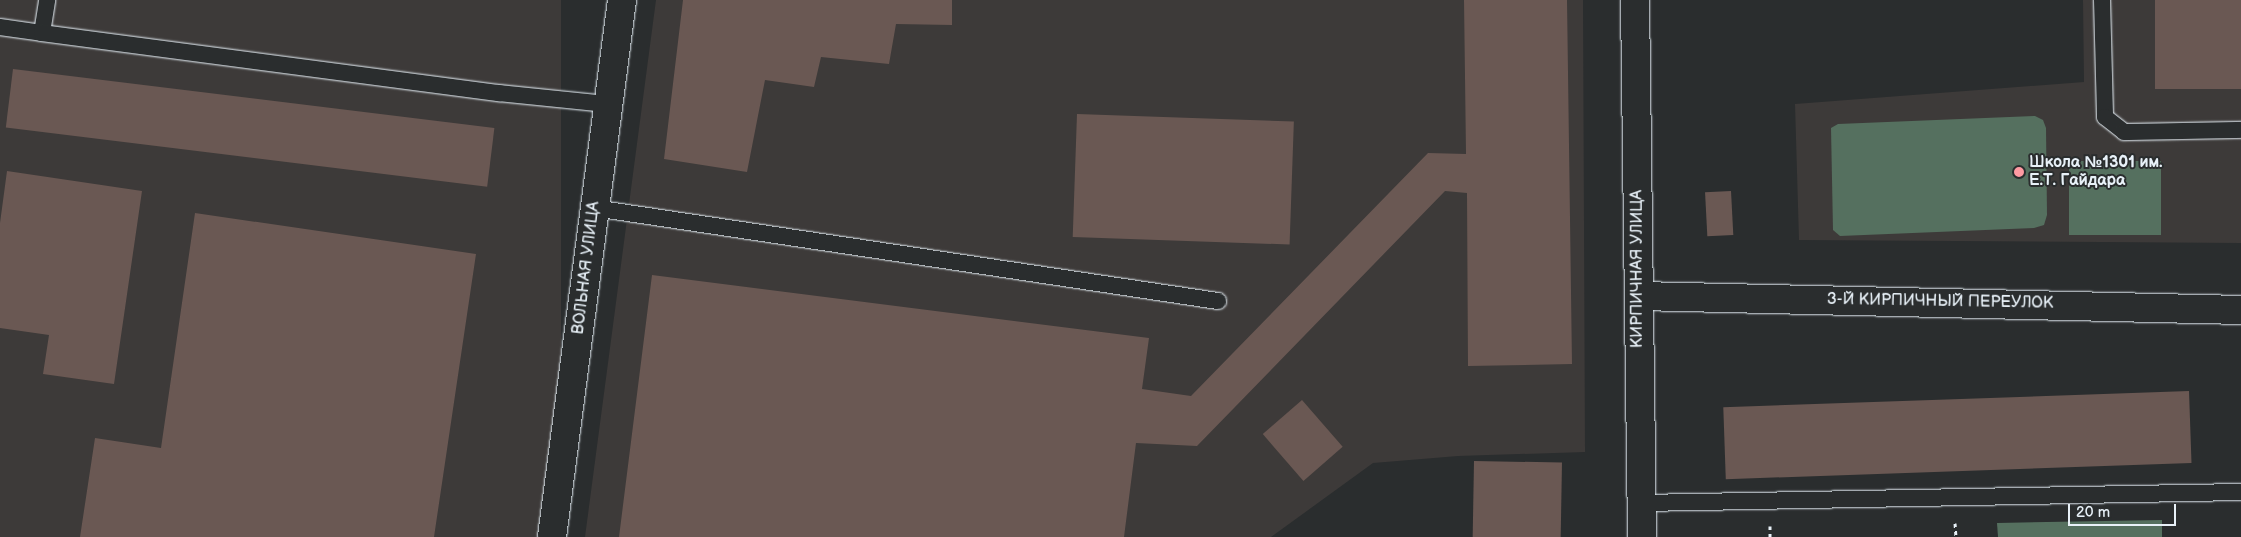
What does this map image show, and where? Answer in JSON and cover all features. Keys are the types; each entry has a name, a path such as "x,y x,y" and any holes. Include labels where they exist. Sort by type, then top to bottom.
{"street":[{"name":"ВОЛЬНАЯ УЛИЦА","path":"552,537 622,0"},
{"name":"КИРПИЧНАЯ УЛИЦА","path":"1634,0 1642,537"},
{"name":"3-Й КИРПИЧНЫЙ ПЕРЕУЛОК","path":"1639,296 2241,310"}],"lane":[{"path":"42,34 47,0"},
{"path":"2102,0 2105,117 2124,132 2241,130"},
{"path":"0,27 499,93 608,104"},
{"path":"594,208 1218,301"},
{"path":"1641,503 2241,492"}],"shaded area":[{"path":"0,0 561,0 561,537 0,537"},
{"path":"656,0 1583,0 1585,452 1458,456 1373,463 1271,537 585,537"},
{"name":"Школа №1301 им. Е.Т. Гайдара","path":"2083,0 2241,0 2241,243 1799,240 1795,104 2084,82"}],"green space":[{"path":"2035,116 2043,120 2046,128 2047,215 2044,225 2034,228 1840,236 1833,230 1831,128 1838,124"},
{"path":"2069,161 2161,161 2161,235 2069,235"},
{"path":"2162,520 2162,537 1998,537 1997,523"}],"building":[{"path":"683,0 952,0 952,25 896,24 889,64 821,57 814,87 765,80 747,172 664,159"},
{"path":"1464,0 1567,0 1572,364 1468,366 1467,193 1445,191 1197,446 1136,443 1124,537 619,537 652,275 1149,338 1142,389 1191,396 1428,153 1466,154"},
{"path":"2155,0 2241,0 2241,89 2155,89"},
{"path":"13,69 494,128 487,187 6,128"},
{"path":"1077,114 1294,122 1290,244 1073,237"},
{"path":"7,171 142,191 114,384 43,374 49,335 0,328 0,223"},
{"path":"1731,191 1733,235 1707,236 1705,192"},
{"path":"195,213 476,254 434,537 80,537 95,438 161,448"},
{"path":"2189,391 2192,463 1726,479 1723,407"},
{"path":"1302,400 1343,447 1303,481 1263,434"},
{"path":"1474,461 1562,463 1561,537 1473,537"}],"place":[{"name":"Школа №1301 им. Е.Т. Гайдара","path":"2019,172"}]}
